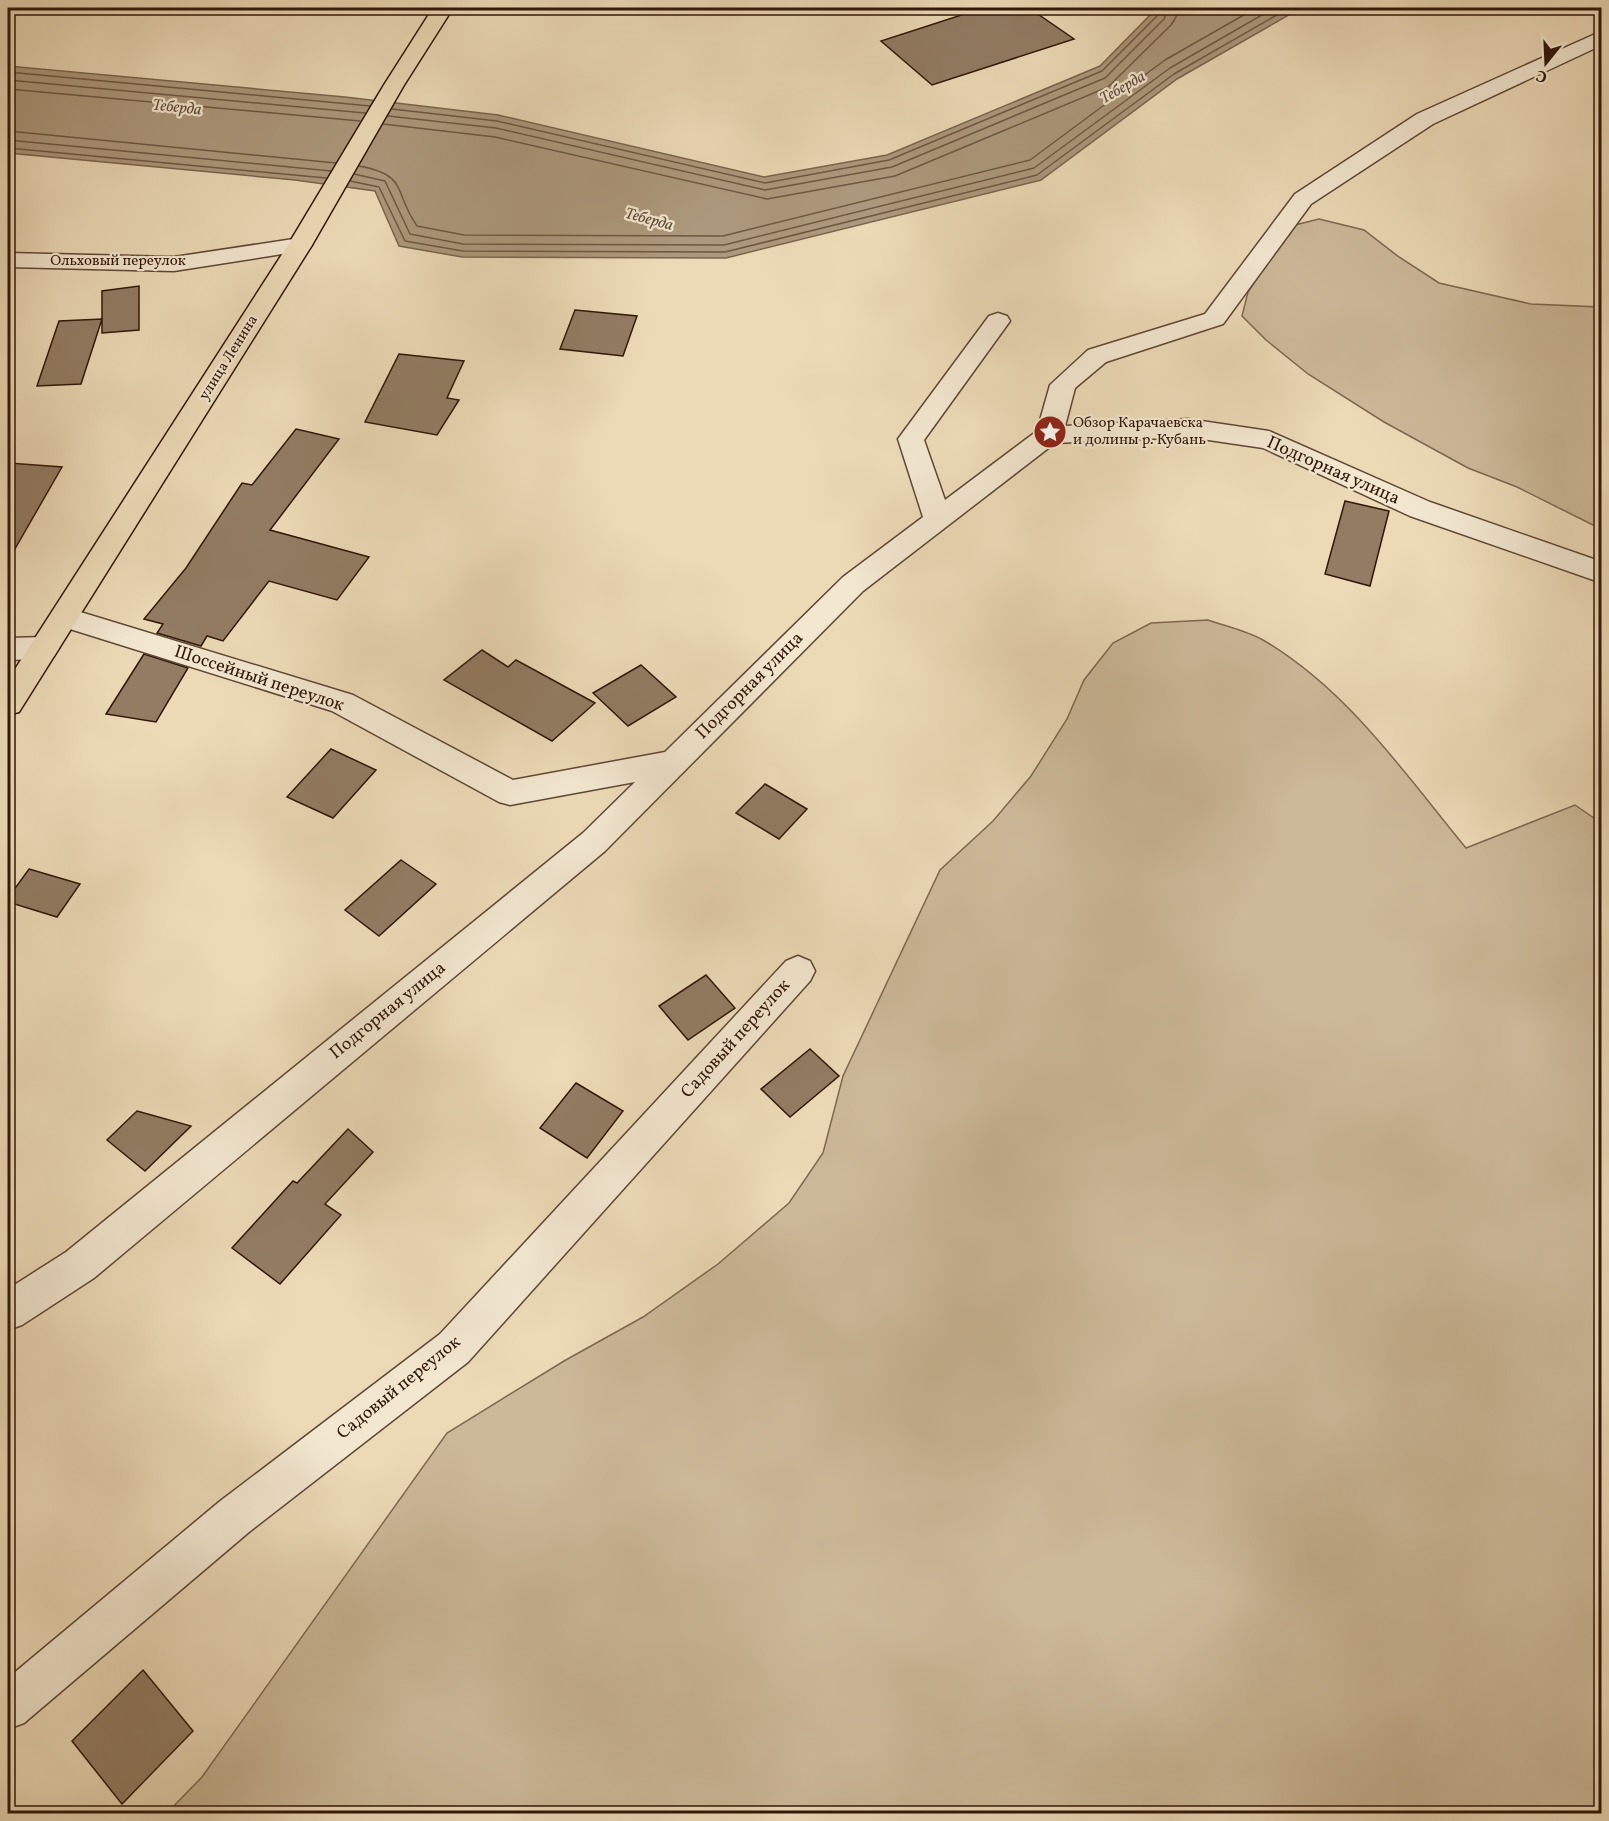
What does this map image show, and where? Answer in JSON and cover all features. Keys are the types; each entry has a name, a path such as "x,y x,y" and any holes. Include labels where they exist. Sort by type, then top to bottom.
{"main road":[{"name":"улица Ленина","path":"8,704 300,244 394,85 443,8"}],"street":[{"path":"1049,435 1063,385 1097,356 1214,319 1303,200 1425,119 1602,37"},
{"name":"Ольховый переулок","path":"8,260 174,264 300,244"},
{"path":"938,520 911,439 998,321"},
{"name":"Подгорная улица","path":"8,1311 80,1265 99,1250 594,842 853,584 1049,435 1188,428 1269,440 1420,509 1602,573"},
{"name":"Шоссейный переулок","path":"64,617 342,703 510,793 674,762"},
{"path":"8,650 44,648"},
{"name":"Садовый переулок","path":"8,1707 234,1517 454,1348 798,971"}],"shaded area":[{"path":"1319,219 1364,230 1399,257 1439,283 1531,304 1601,307 1601,529 1517,487 1468,468 1384,422 1308,374 1266,340 1242,316 1248,292 1265,266 1283,228"},
{"path":"1208,620 1263,640 1294,660 1322,683 1374,735 1466,848 1575,805 1601,823 1601,1813 167,1813 202,1777 447,1433 564,1361 643,1317 718,1264 789,1203 823,1153 843,1076 940,870 993,821 1031,776 1067,719 1084,680 1113,643 1151,623"}],"water":[{"name":"Теберда","path":"1157,8 1301,8 1177,79 1041,180 726,258 462,257 399,246 375,191 295,180 8,153 8,66 345,97 498,115 764,177 887,155 1100,66"}],"building":[{"path":"983,8 1029,8 1074,39 932,85 881,41"},
{"path":"139,286 139,330 102,333 102,291"},
{"path":"575,310 637,316 623,356 560,349"},
{"path":"102,319 81,384 37,386 59,321"},
{"path":"399,354 464,361 447,398 459,400 437,435 365,422"},
{"path":"296,429 339,439 270,530 369,557 337,600 269,581 223,641 207,636 201,646 157,633 163,624 144,619 186,568 242,483 252,485"},
{"path":"8,463 62,467 8,561"},
{"path":"1345,501 1389,511 1370,586 1325,574"},
{"path":"482,650 508,667 516,660 595,703 552,741 444,680"},
{"path":"144,654 188,668 156,722 106,714"},
{"path":"641,665 676,697 628,726 593,693"},
{"path":"331,749 376,770 333,818 287,797"},
{"path":"765,784 807,809 779,839 736,813"},
{"path":"401,860 436,884 379,936 345,910"},
{"path":"29,869 80,884 57,917 8,902 8,898"},
{"path":"706,975 735,1008 688,1040 659,1006"},
{"path":"810,1049 839,1076 790,1117 761,1089"},
{"path":"576,1083 623,1111 587,1158 540,1128"},
{"path":"137,1111 191,1126 145,1171 107,1140"},
{"path":"348,1129 373,1152 325,1204 341,1215 280,1284 232,1248 293,1181 297,1183"},
{"path":"143,1670 193,1731 122,1804 72,1741"}],"place":[{"name":"Обзор Карачаевска и долины р. Кубань","path":"1050,432"}]}
